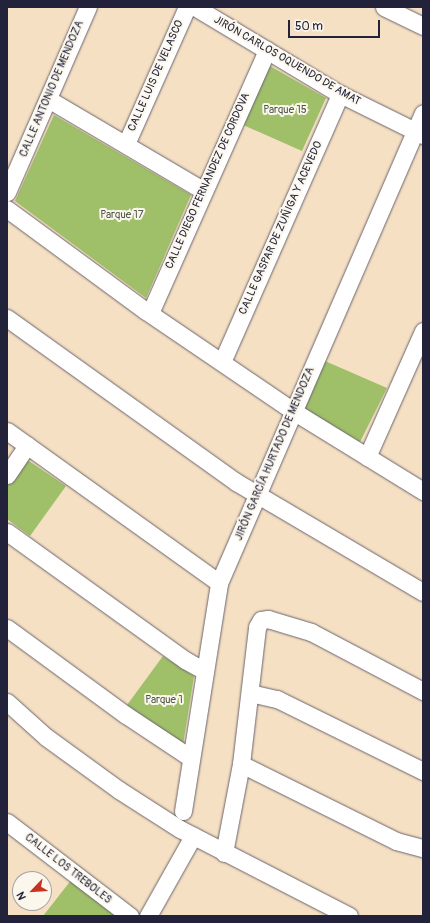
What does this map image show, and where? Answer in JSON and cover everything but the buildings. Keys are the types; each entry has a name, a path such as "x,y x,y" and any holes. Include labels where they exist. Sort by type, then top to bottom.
{"street":[{"name":"CALLE ANTONIO DE MENDOZA","path":"7,192 88,7"},
{"name":"CALLE LUIS DE VELASCO","path":"126,144 187,7"},
{"name":"JIRÓN CARLOS OQUENDO DE AMAT","path":"196,7 340,94 419,133"},
{"path":"384,7 423,26"},
{"name":"CALLE DIEGO FERNANDEZ DE CORDOVA","path":"150,313 267,50"},
{"name":"CALLE GASPAR DE ZUÑIGA Y ACEVEDO","path":"222,362 340,94"},
{"path":"48,99 204,191"},
{"name":"JIRÓN GARCÍA HURTADO DE MENDOZA","path":"183,811 219,582 256,494 419,133 423,113"},
{"path":"7,209 150,313 293,411 423,491"},
{"path":"7,318 236,482 423,592"},
{"path":"367,457 423,331"},
{"path":"7,431 219,582"},
{"path":"7,474 27,445"},
{"path":"7,532 185,660 205,671"},
{"path":"224,853 241,764 257,627 261,620 268,619 311,632 423,691"},
{"path":"7,628 126,715 191,758"},
{"path":"250,693 277,699 423,770"},
{"path":"7,702 46,737 119,790 193,836 224,853 349,916"},
{"path":"241,764 396,841 423,848"},
{"name":"CALLE LOS TREBOLES","path":"7,822 130,916"},
{"path":"148,916 193,836"}],"green space":[{"name":"Parque 15","path":"270,66 326,98 302,151 243,125"},
{"name":"Parque 17","path":"54,115 191,195 146,298 15,201"},
{"path":"325,361 387,388 360,442 304,409"},
{"path":"26,459 66,486 30,536 7,519 7,486"},
{"name":"Parque 1","path":"163,656 194,676 183,745 127,705"},
{"path":"72,879 118,916 43,916 47,911 52,911 52,905"}]}
